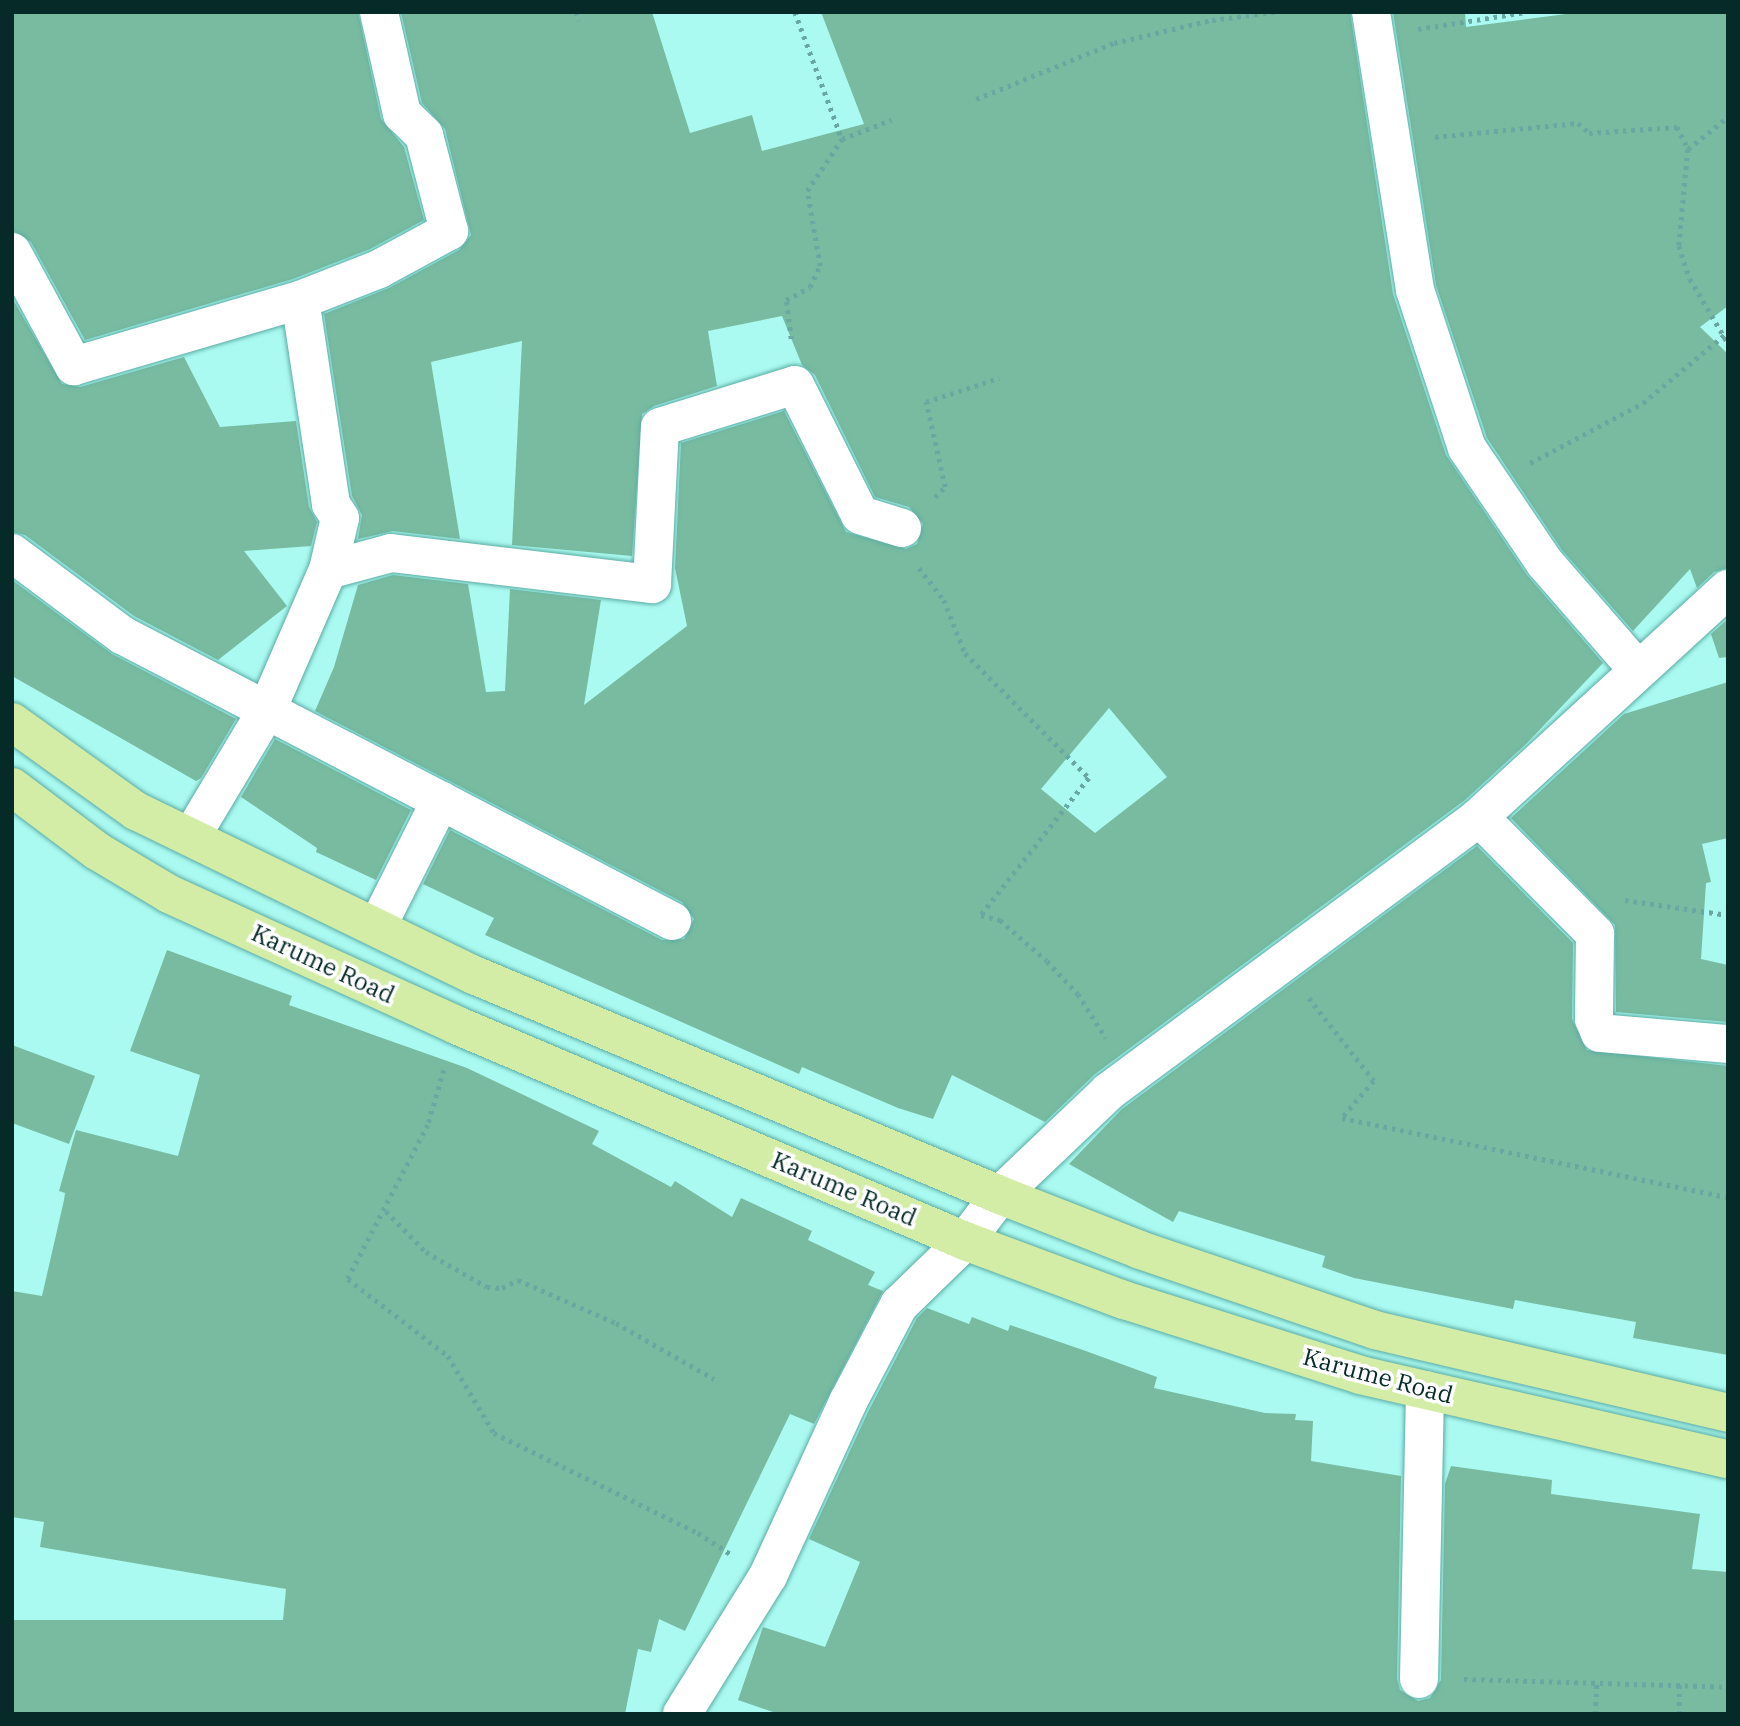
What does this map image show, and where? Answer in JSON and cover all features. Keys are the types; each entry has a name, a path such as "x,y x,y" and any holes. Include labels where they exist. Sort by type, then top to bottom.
{"main road":[{"path":"12,722 136,811 474,975 1000,1195 1140,1250 1375,1330 1728,1413"},
{"name":"Karume Road","path":"12,787 97,851 169,894 456,1025 965,1241 1124,1300 1360,1375 1728,1459"}],"street":[{"path":"12,252 74,366 300,300 379,269 449,231 424,135 402,114 379,12"},
{"path":"1373,24 1415,290 1467,448 1545,563 1637,669"},
{"path":"191,837 267,710 328,570 340,518 331,504 300,300"},
{"path":"328,570 391,554 652,584 660,427 795,385 860,515 902,528"},
{"path":"12,552 122,635 672,921"},
{"path":"682,1714 768,1576 848,1402 899,1305 965,1241 1000,1195 1108,1092 1280,961 1479,817 1624,688 1637,669 1728,589"},
{"path":"377,927 441,800"},
{"path":"1479,817 1588,923 1595,934 1594,1019 1600,1033 1728,1044"},
{"path":"1419,1679 1425,1390"}],"path":[{"path":"576,12 579,20"},
{"path":"795,12 842,139"},
{"path":"976,99 1114,43 1212,20 1274,12"},
{"path":"1373,24 1526,12"},
{"path":"1688,149 1728,117"},
{"path":"795,385 786,300 810,286 820,266 807,191 842,139 891,120"},
{"path":"1393,139 1578,123 1589,133 1677,127 1688,149 1679,246 1690,279 1722,338 1728,343"},
{"path":"1492,484 1643,403 1728,332"},
{"path":"999,378 926,402 945,486 902,528 910,558 944,600 965,653 1089,778 981,915 1000,920 1078,995 1114,1050 1108,1092"},
{"path":"1588,923 1622,900 1634,899 1728,915"},
{"path":"1280,961 1374,1081 1342,1118 1728,1197"},
{"path":"456,1025 428,1125 386,1211 348,1279 448,1356 494,1433 698,1533 768,1576"},
{"path":"386,1211 397,1228 426,1252 487,1287 502,1289 518,1280 617,1323 714,1380"},
{"path":"1419,1679 1597,1680 1728,1687"},
{"path":"1595,1714 1597,1680"},
{"path":"1679,1684 1679,1714"}],"building":[{"path":"12,12 358,12 381,119 404,147 424,220 370,249 293,279 85,340 31,242 12,230"},
{"path":"401,12 652,12 690,133 752,115 762,151 864,124 821,12 1350,12 1393,294 1446,455 1527,575 1603,663 1527,743 1465,800 1095,1074 1045,1122 952,1075 933,1119 898,1108 802,1067 799,1074 485,935 494,918 423,884 450,830 662,940 684,939 694,919 682,902 315,711 334,667 358,585 393,575 468,584 486,692 505,691 510,589 601,600 584,705 687,626 675,568 681,443 784,411 846,532 906,549 917,544 923,524 909,507 875,497 815,375 802,365 782,316 708,331 717,386 654,406 642,414 632,556 512,545 522,341 431,362 460,539 393,531 358,539 362,515 352,496 324,314 389,288 459,250 471,235 445,129 422,103","holes":["1109,708 1167,777 1095,833 1041,789"]},
{"path":"1393,12 1465,12 1466,27 1581,12 1728,12 1728,306 1700,327 1728,354 1728,568 1714,572 1697,588 1690,569 1633,631 1562,550 1487,438 1436,285"},
{"path":"12,298 62,384 80,387 184,357 220,427 296,421 309,507 317,522 311,546 244,551 287,606 218,660 134,616 25,535 12,532"},
{"path":"12,580 112,654 236,719 201,778 196,781 12,676"},
{"path":"1728,619 1728,657 1719,658 1711,634"},
{"path":"1728,682 1728,838 1702,844 1711,882 1706,883 1701,959 1728,965 1728,1022 1616,1012 1615,925 1511,818 1624,714"},
{"path":"275,739 411,810 376,880 316,852 317,848 241,797"},
{"path":"1477,846 1573,943 1572,1019 1587,1050 1728,1066 1728,1355 1633,1338 1636,1322 1515,1300 1513,1309 1354,1278 1322,1267 1325,1256 1179,1211 1173,1222 1069,1164 1122,1109"},
{"path":"167,950 292,996 289,1005 467,1068 599,1131 592,1144 671,1187 675,1181 732,1217 741,1198 812,1231 808,1240 875,1272 868,1285 883,1291 814,1424 790,1414 685,1631 659,1619 651,1652 638,1649 625,1714 12,1714 12,1620 283,1620 286,1589 40,1547 44,1522 12,1517 12,1291 42,1296 64,1200 65,1193 59,1191 76,1130 178,1156 200,1075 130,1051"},
{"path":"12,1045 95,1076 69,1144 12,1123"},
{"path":"927,1308 969,1324 972,1317 1008,1331 1010,1325 1083,1350 1157,1377 1154,1388 1265,1413 1296,1414 1295,1420 1313,1421 1311,1461 1401,1476 1397,1679 1400,1690 1418,1701 1430,1698 1441,1680 1445,1484 1451,1466 1552,1480 1551,1494 1700,1514 1692,1569 1728,1572 1728,1714 779,1714 738,1700 763,1627 825,1647 860,1562 809,1539 868,1412 917,1318"}]}
